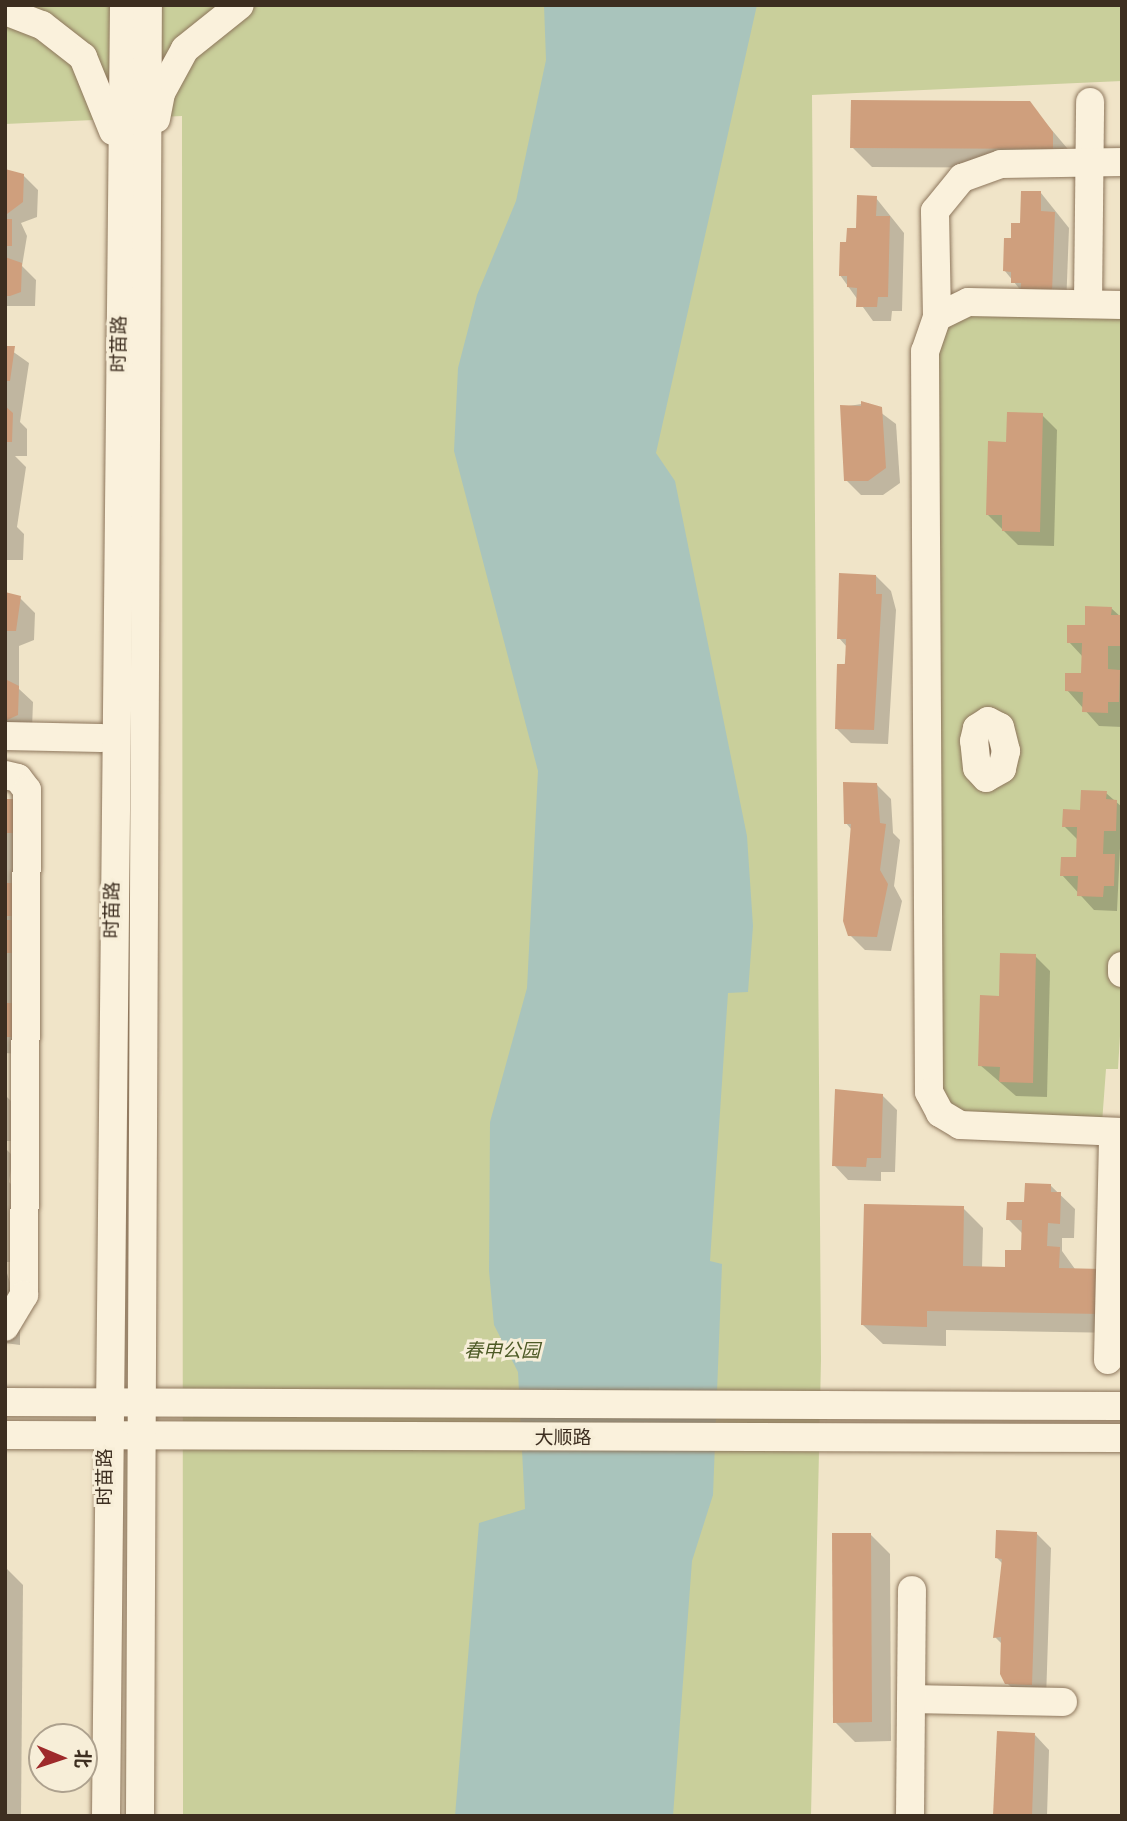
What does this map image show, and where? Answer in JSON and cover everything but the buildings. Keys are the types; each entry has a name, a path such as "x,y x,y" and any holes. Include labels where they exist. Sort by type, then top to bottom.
{"street":[{"name":"时苗路","path":"124,5 134,169 141,1816"},
{"name":"时苗路","path":"106,1816 105,1436 134,169 148,5"},
{"path":"134,169 161,93 186,49 214,20 240,5"},
{"path":"5,11 42,25 83,57 104,97 134,169"},
{"path":"1088,304 1090,102"},
{"path":"1108,1360 1117,1132 960,1125 940,1113 929,1093 925,351 937,317 936,211 962,178 1001,164 1122,162"},
{"path":"937,317 968,302 1122,305"},
{"path":"5,736 101,738"},
{"path":"5,775 18,778 27,790 35,1051 24,1295 5,1327"},
{"path":"1122,966 1122,973"},
{"name":"大顺路","path":"5,1402 1122,1406"},
{"name":"大顺路","path":"5,1435 1122,1438"},
{"path":"910,1816 912,1590"},
{"path":"911,1699 1063,1702"}],"green space":[{"name":"春申公园","path":"5,5 1122,5 1122,81 812,95 821,1360 811,1816 183,1816 182,116 5,124"},
{"path":"971,311 1122,314 1122,1003 1118,1069 1106,1069 1102,1123 963,1115 934,1089 933,356 944,325"}],"water":[{"path":"544,5 757,5 656,453 675,481 747,836 753,926 748,992 728,993 710,1261 722,1264 713,1495 692,1561 673,1816 455,1816 479,1523 525,1509 518,1372 494,1325 489,1271 490,1122 527,988 538,771 454,451 458,368 477,295 516,201 546,60"}]}
